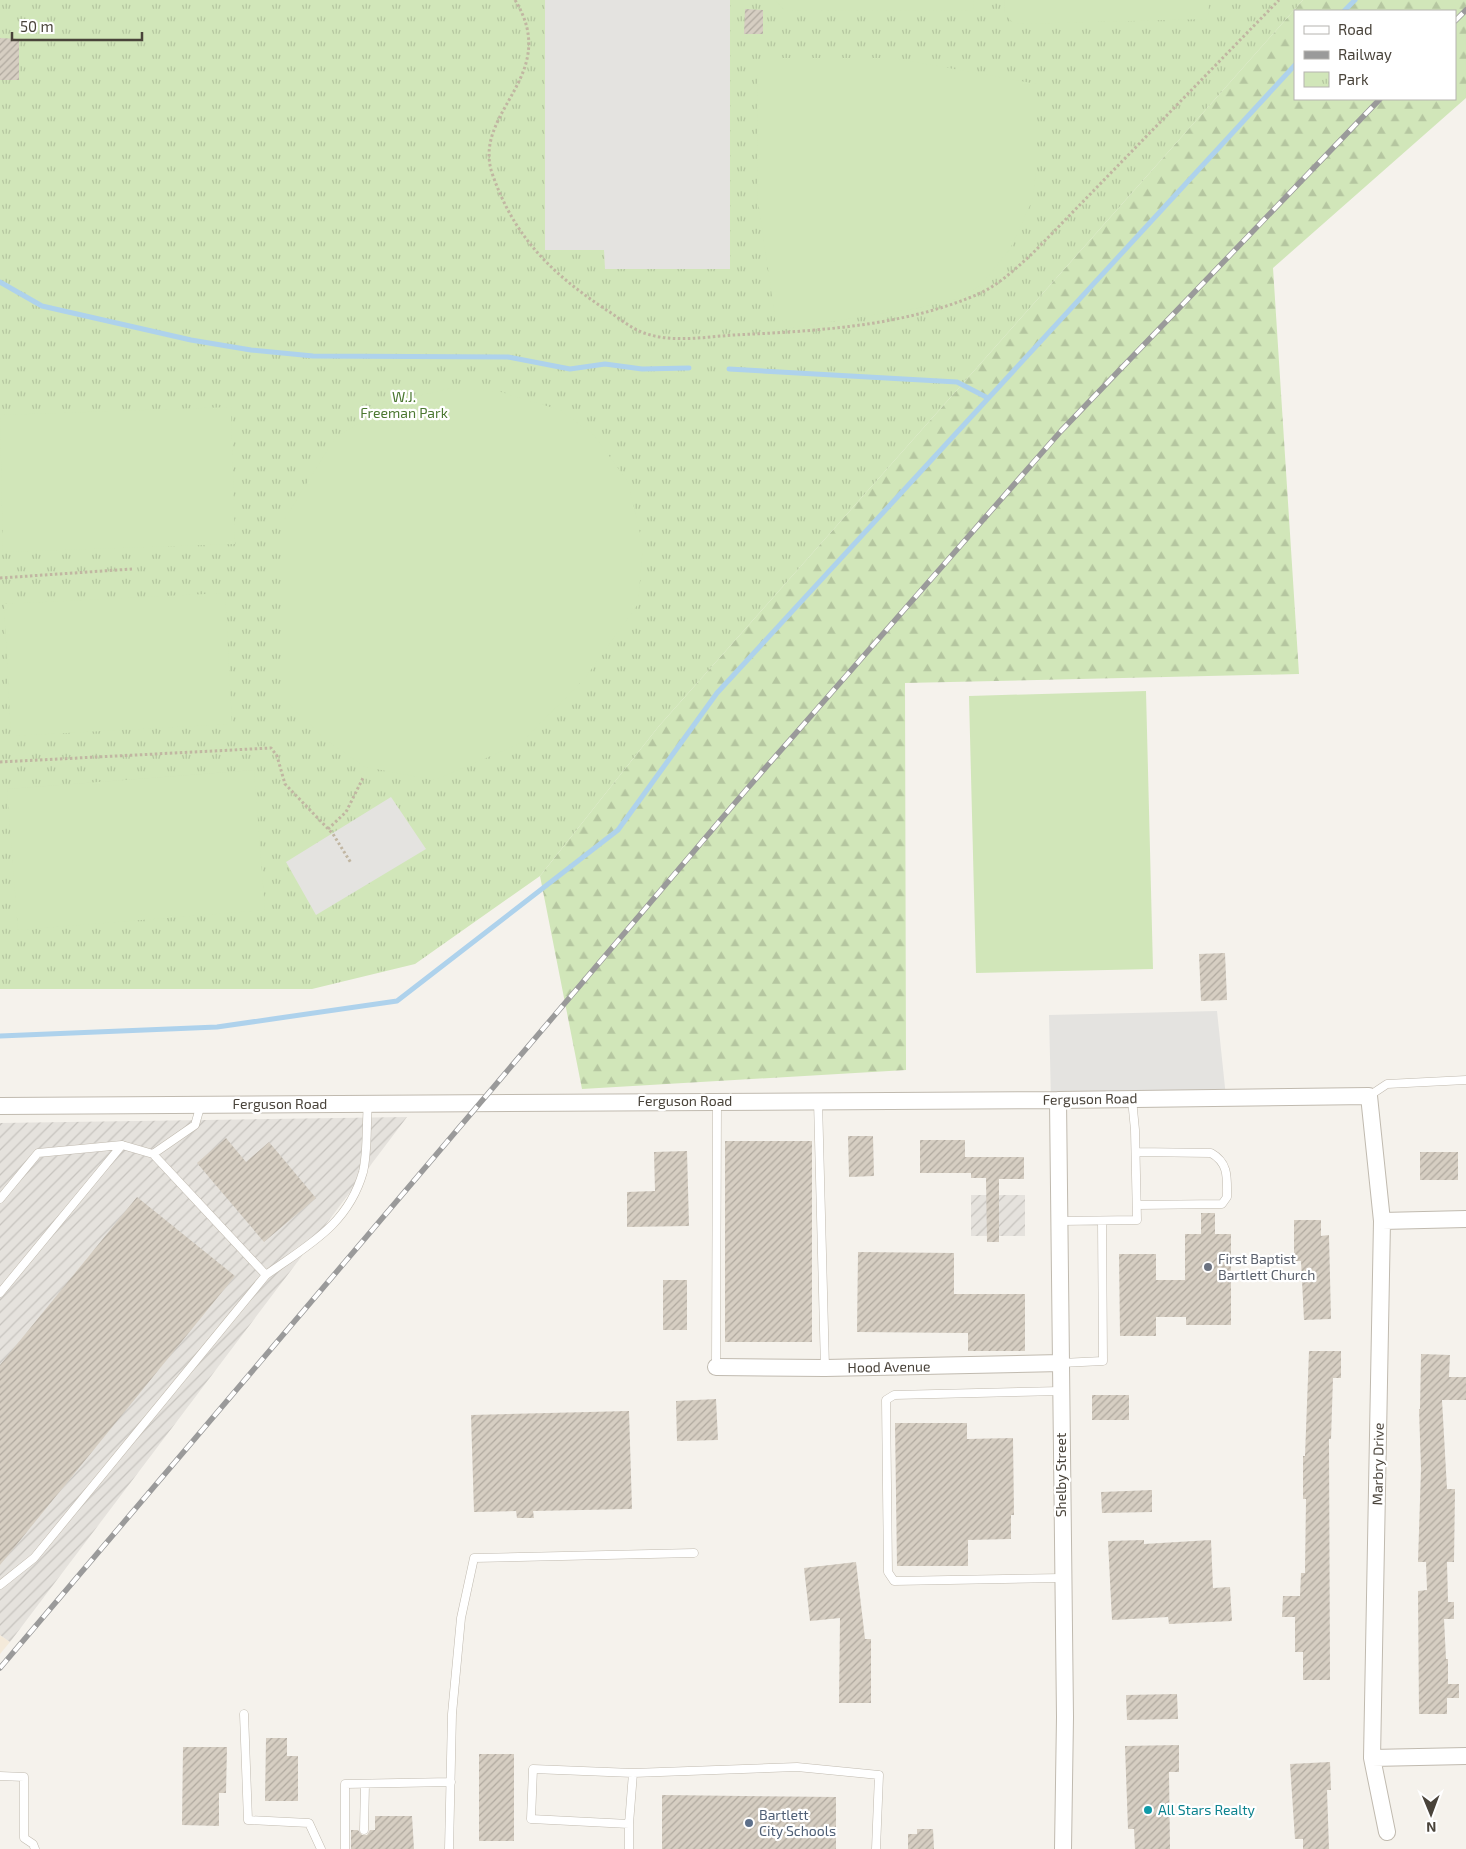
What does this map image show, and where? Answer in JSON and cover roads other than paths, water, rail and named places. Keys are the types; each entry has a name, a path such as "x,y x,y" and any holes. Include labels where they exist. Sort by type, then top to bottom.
{"street":[{"name":"Ferguson Road","path":"0,1106 1058,1100 1370,1096"},
{"name":"Marbry Drive","path":"1370,1096 1382,1221 1372,1758 1388,1832"},
{"name":"Shelby Street","path":"1058,1100 1063,1849"},
{"path":"1382,1221 1466,1219"},
{"name":"Hood Avenue","path":"716,1367 824,1368 1061,1363"},
{"path":"1372,1758 1466,1756"}],"lane":[{"path":"1370,1096 1387,1084 1466,1080"},
{"path":"1060,1221 1137,1220 1136,1152 1132,1098"},
{"path":"716,1367 717,1101"},
{"path":"818,1101 824,1368"},
{"path":"0,1585 34,1558 266,1275 330,1230 349,1204 363,1171 368,1103"},
{"path":"153,1154 195,1125 201,1104"},
{"path":"0,1199 38,1153 122,1145 153,1154 266,1275"},
{"path":"0,1293 122,1145"},
{"path":"1136,1152 1211,1153 1220,1158 1227,1170 1227,1197 1222,1204 1137,1205"},
{"path":"1061,1363 1103,1361 1102,1221"},
{"path":"1061,1391 894,1395 886,1400 888,1572 894,1581 1062,1578"},
{"path":"449,1849 452,1714 460,1618 474,1558 694,1553"},
{"path":"244,1714 248,1820 309,1823 321,1849"},
{"path":"629,1824 531,1819 533,1769 633,1773 797,1767 879,1776 876,1849"},
{"path":"628,1849 633,1773"},
{"path":"0,1776 24,1777 24,1838 33,1844 35,1849"},
{"path":"345,1849 345,1784 451,1782"},
{"path":"364,1784 364,1830"}],"waterway":[{"path":"1345,10 1355,0"},
{"path":"0,1036 217,1027 397,1001 618,830 717,693 1294,66"},
{"path":"0,282 42,306 191,340 251,350 313,356 508,357 570,369 605,364 642,369 689,368"},
{"path":"729,369 957,382 988,398"}],"railway":[{"path":"1456,20 1466,10"},
{"path":"0,1668 746,790 1061,431 1379,100"}],"place":[{"name":"First Baptist Bartlett Church","path":"1208,1267"},
{"name":"All Stars Realty","path":"1148,1810"},
{"name":"Bartlett City Schools","path":"749,1823"}],"park label":[{"name":"W.J. Freeman Park","path":"404,406"}]}
